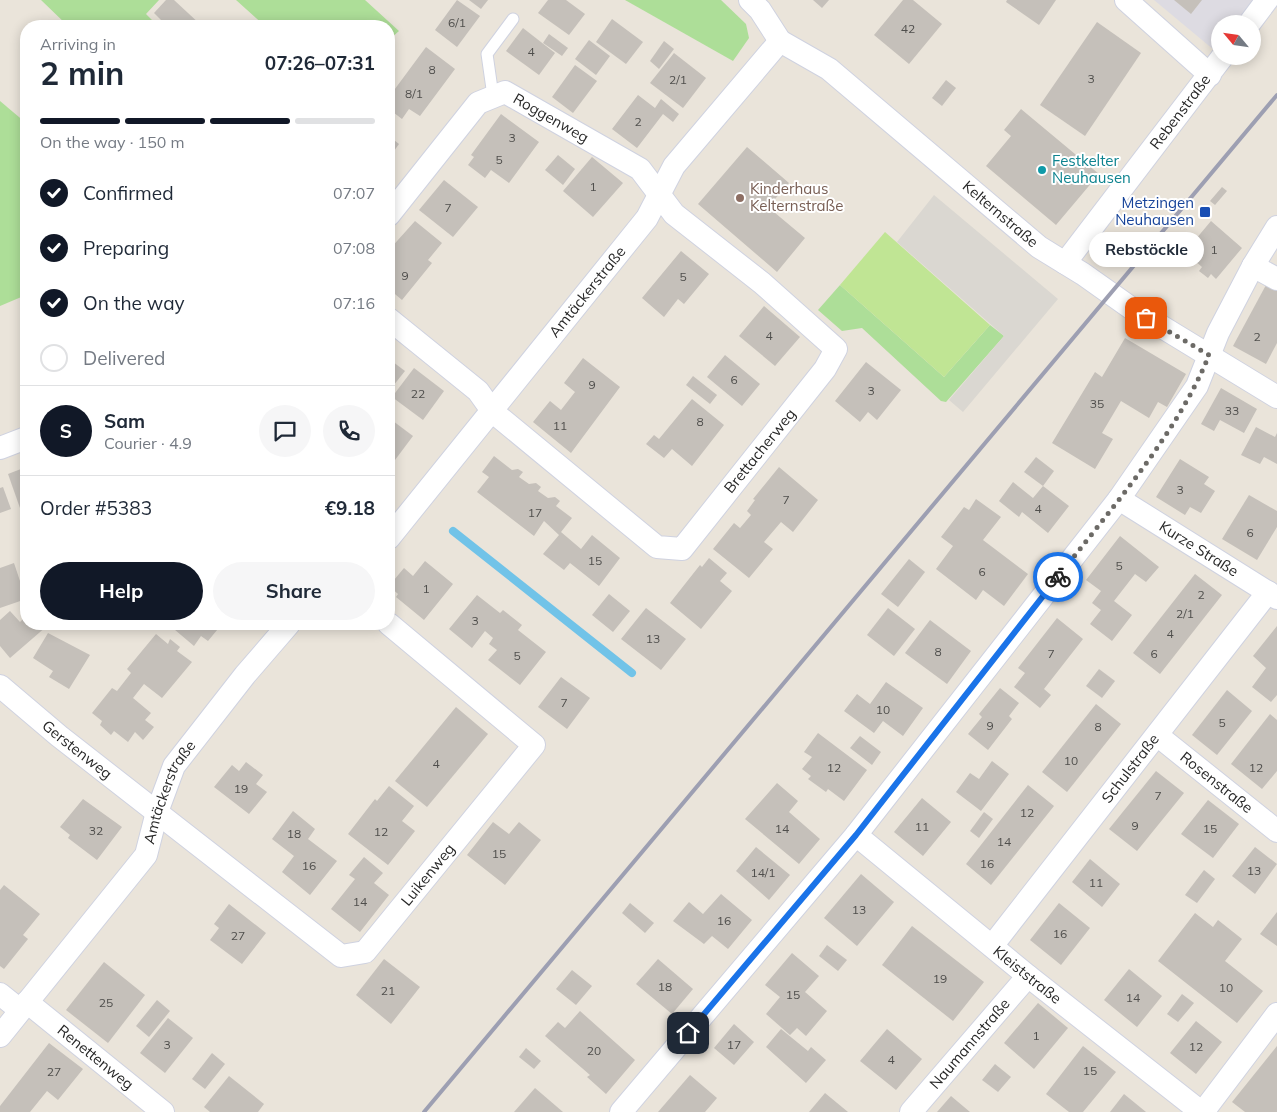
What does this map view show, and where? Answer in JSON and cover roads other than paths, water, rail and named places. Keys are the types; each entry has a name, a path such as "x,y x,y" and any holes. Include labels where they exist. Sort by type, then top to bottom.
{"street":[{"name":"Kelternstraße","path":"750,0 760,10 780,41 829,69 1039,247 1130,308 1277,397"},
{"path":"1126,0 1210,75"},
{"path":"1256,15 1268,0"},
{"name":"Amtäckerstraße","path":"395,531 493,412 647,218 674,166 780,41"},
{"name":"Rebenstraße","path":"1065,263 1217,65"},
{"name":"Roggenweg","path":"395,207 478,103 505,92 640,169 660,194"},
{"name":"Brettacherweg","path":"493,412 657,547 682,549 825,369 836,349 762,283 674,214 660,194"},
{"path":"621,1112 856,835 1119,499 1197,386 1209,355 1253,266 1277,227"},
{"path":"1253,266 1277,279"},
{"path":"395,323 478,391 493,412"},
{"path":"0,448 20,440"},
{"name":"Kurze Straße","path":"1119,499 1273,595"},
{"name":"Schulstraße","path":"992,946 1157,735 1273,595"},
{"name":"Amtäckerstraße","path":"0,1036 146,855 157,812 174,766 245,675 284,630"},
{"name":"Luikenweg","path":"157,812 340,956 365,952 534,745 395,630"},
{"name":"Gerstenweg","path":"0,686 157,812"},
{"name":"Rosenstraße","path":"1157,735 1277,831"},
{"name":"Kleiststraße","path":"856,835 1028,976 1202,1112"},
{"name":"Naumannstraße","path":"911,1112 1028,976"},
{"name":"Renettenweg","path":"0,994 24,1006 163,1112"},
{"path":"1202,1112 1277,1014"}],"lane":[{"path":"493,96 487,54 513,19"}],"waterway":[{"path":"453,531 632,673"}],"railway":[{"path":"424,1112 1277,95"}],"place":[{"name":"Festkelter Neuhausen","path":"1042,170"},
{"name":"Kinderhaus Kelternstraße","path":"740,198"},
{"name":"Metzingen Neuhausen","path":"1205,212"},
{"name":"Rebstöckle","path":"1146,318"}]}
